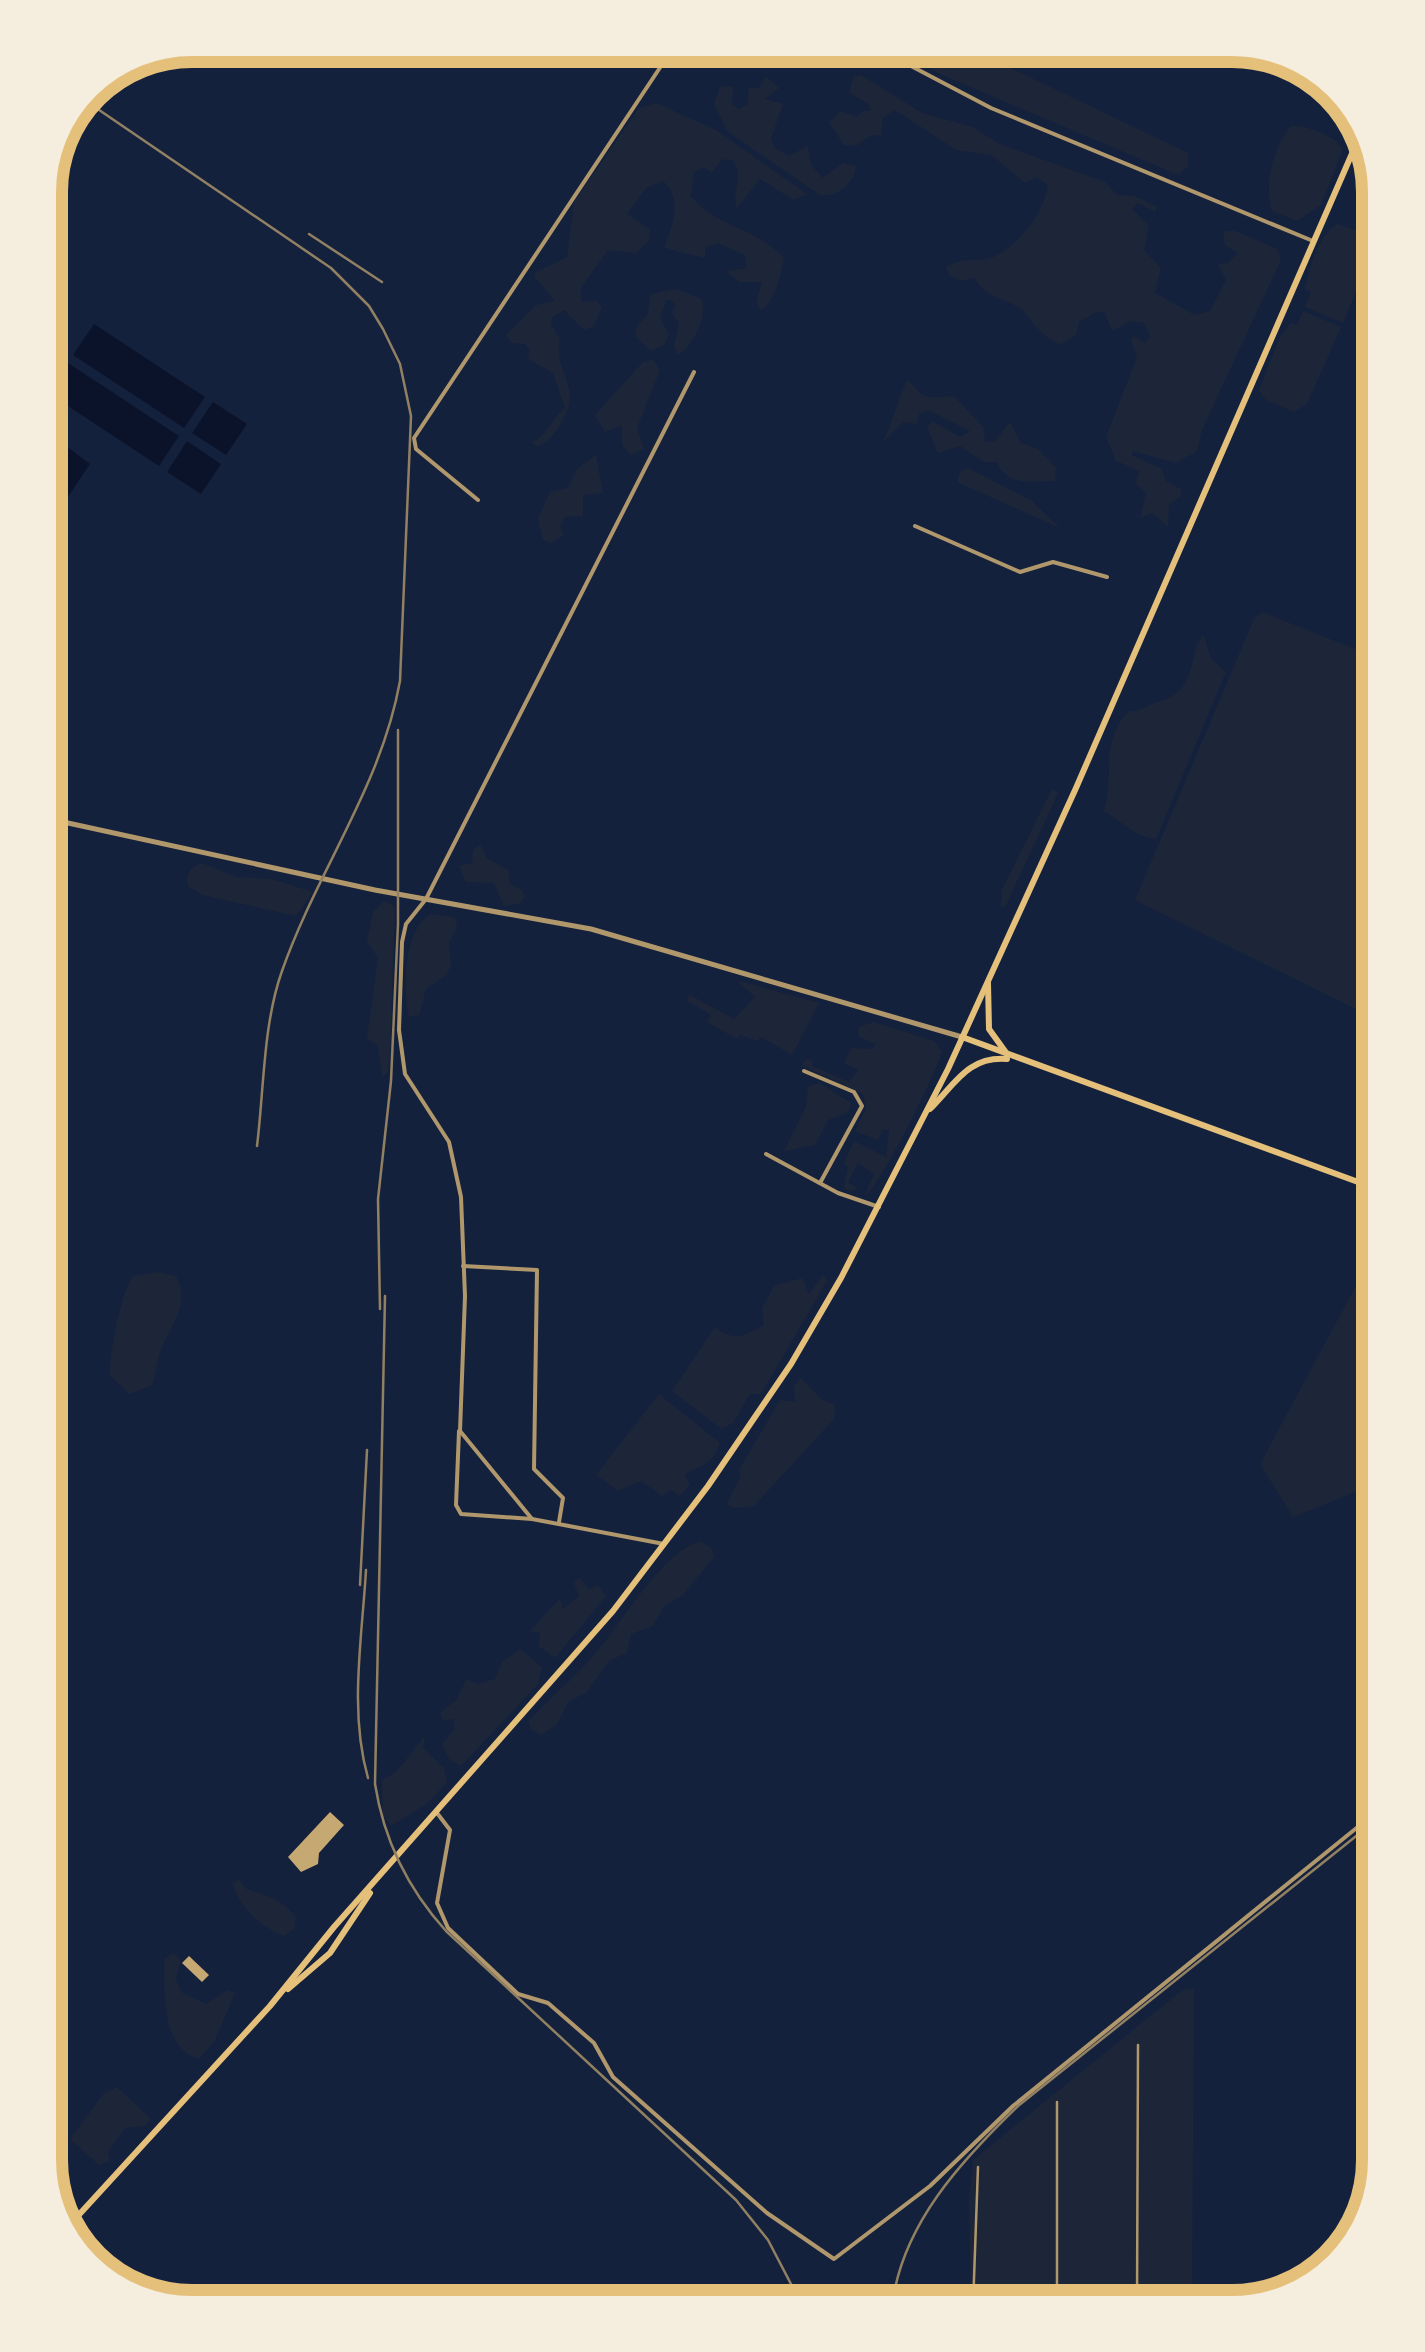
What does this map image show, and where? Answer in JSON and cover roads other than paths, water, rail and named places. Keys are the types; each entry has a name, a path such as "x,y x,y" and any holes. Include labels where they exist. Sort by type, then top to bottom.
{"main road":[{"path":"76,2218 279,1996 560,1674 665,1544 791,1364 879,1206 962,1037 1076,788 1354,147"},
{"path":"991,972 986,1008 989,1029 1014,1059"},
{"path":"962,1037 1362,1184"},
{"path":"926,1114 971,1066 986,1059 1014,1059"},
{"path":"279,1996 330,1952 380,1878"}],"street":[{"path":"478,500 416,449 414,438 664,62"},
{"path":"906,63 992,108 1313,241"},
{"path":"665,1544 560,1522 462,1514 456,1504 463,1266 455,1165 440,1124 406,1074 399,1030 402,942 413,912 426,899 694,372"},
{"path":"916,526 1020,572 1053,562 1108,577"},
{"path":"63,822 655,944 962,1037"},
{"path":"804,1070 854,1092 862,1106 820,1183"},
{"path":"766,1154 820,1183 879,1206"},
{"path":"463,1266 537,1270 534,1468 563,1498 560,1522"},
{"path":"460,1431 532,1520"},
{"path":"437,1813 450,1830 437,1903 448,1928 518,1994 548,2003 594,2043 613,2077 767,2213 834,2259 930,2186 1013,2106 1362,1824"}],"lane":[{"path":"1137,2290 1138,2044"},
{"path":"1057,2102 1057,2290"},
{"path":"974,2290 978,2168"}],"railway":[{"path":"95,107 331,268 369,306 383,329 400,364 411,416 400,681 391,720 364,793 282,971 268,1035 257,1146"},
{"path":"309,234 382,282"},
{"path":"380,1309 378,1199 391,1081 398,924 398,730"},
{"path":"385,1296 375,1784 391,1844 409,1881 446,1931 736,2200 768,2240 794,2290"},
{"path":"360,1585 367,1450"},
{"path":"366,1570 358,1701 368,1778"},
{"path":"895,2290 908,2249 937,2196 1018,2106 1362,1831"}]}
